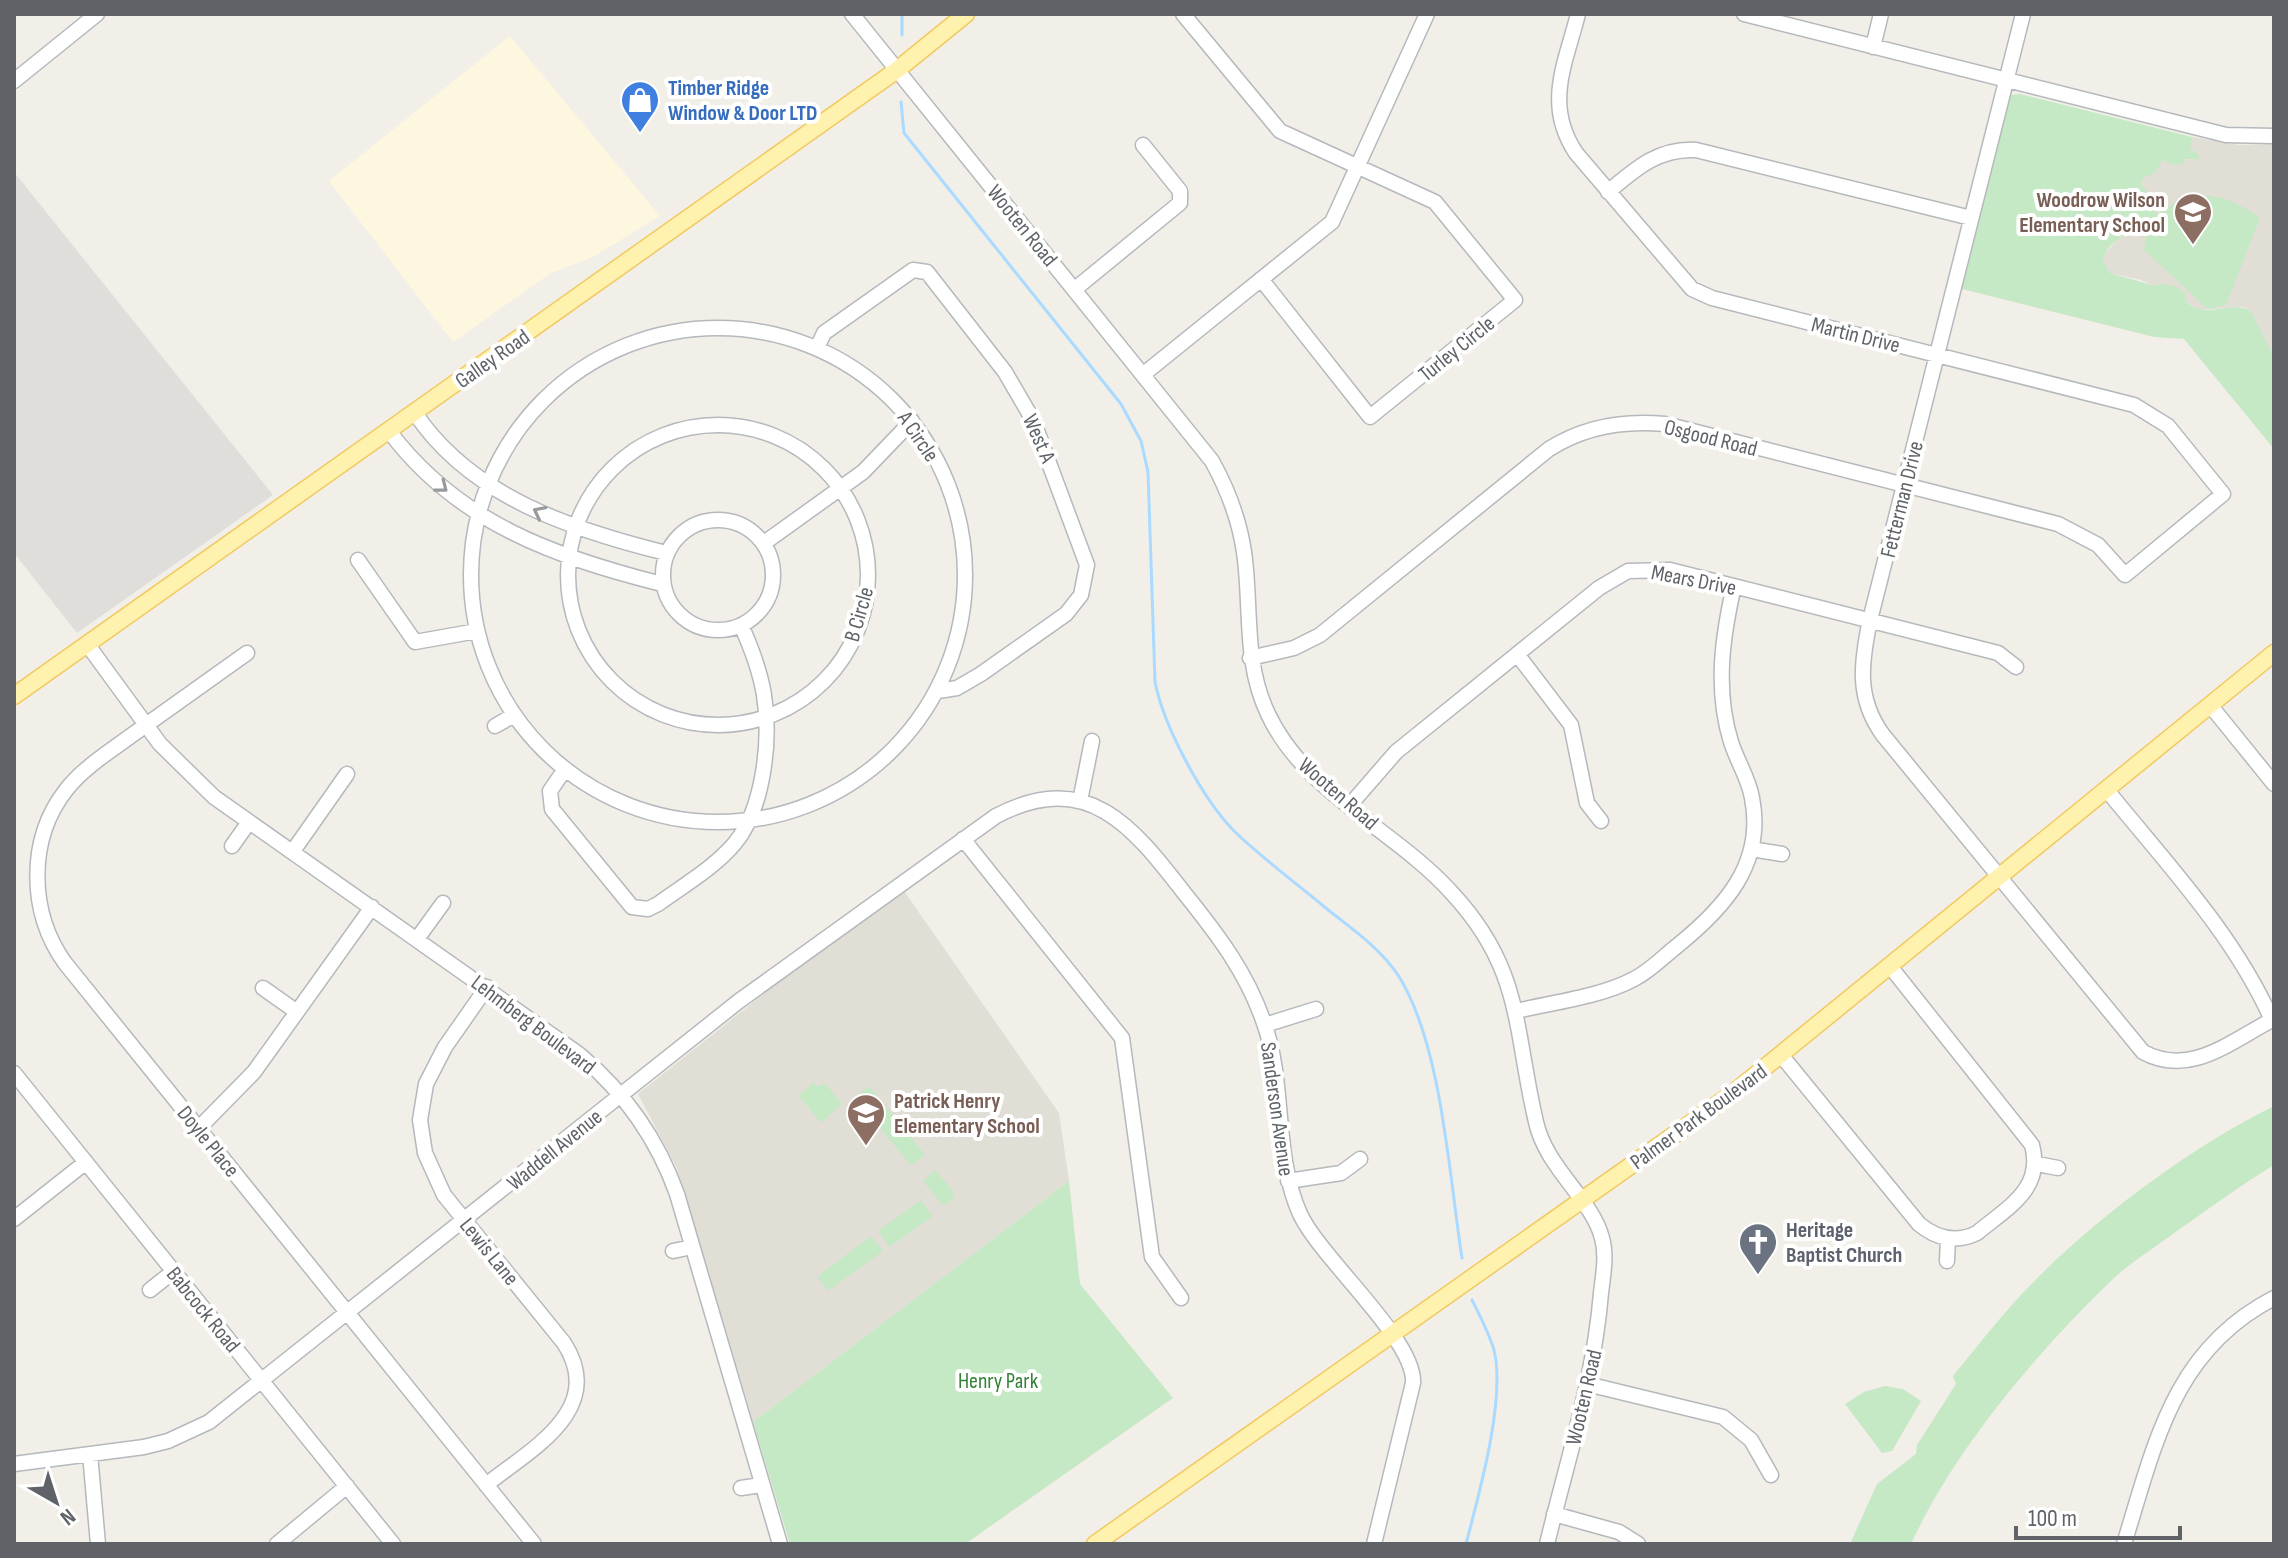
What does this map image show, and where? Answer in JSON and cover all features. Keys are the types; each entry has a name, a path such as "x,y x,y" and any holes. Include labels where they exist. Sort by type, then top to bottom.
{"main road":[{"name":"Galley Road","path":"14,696 897,70 966,14"},
{"name":"Palmer Park Boulevard","path":"1095,1544 1712,1108 2274,653"}],"street":[{"path":"14,81 97,14"},
{"name":"Wooten Road","path":"852,14 1206,451 1235,507 1244,554 1250,658 1268,714 1283,739 1309,770 1434,873 1467,909 1494,952 1517,1011 1536,1124 1551,1160 1601,1233 1604,1255 1598,1326 1587,1384 1547,1544"},
{"path":"1183,14 1280,131 1360,166"},
{"path":"1145,373 1332,222 1427,14"},
{"name":"Martin Drive","path":"1578,14 1558,91 1559,118 1567,140 1692,289 1712,298 2134,405 2168,426 2223,494 2160,546"},
{"path":"1744,14 2226,135 2274,136"},
{"path":"1873,47 1881,14"},
{"name":"Fetterman Drive","path":"2023,14 1870,620 1861,689 1874,722 2131,1041 2153,1058 2189,1063 2273,1019"},
{"path":"1075,289 1180,203 1180,191 1143,145"},
{"path":"1608,192 1651,158 1680,149 1696,150 1971,218"},
{"name":"Turley Circle","path":"1261,279 1370,417 1515,300 1435,202 1360,166"},
{"name":"West A","path":"817,348 824,333 913,270 927,272 1005,372 1027,409 1046,447 1084,552 1085,585 1066,614 981,674 957,688 938,691"},
{"name":"A Circle","path":"675,324 742,328 817,348 866,376 912,421 950,488 965,557 960,623 938,691 894,749 853,782 807,805 750,820 709,822 651,812 608,796 565,769 514,715 491,674 477,631 470,571 478,512 488,482 522,425 566,379 610,352 675,324"},
{"path":"415,413 441,446 488,482 574,528 666,553"},
{"path":"764,543 842,488 885,452 912,421"},
{"name":"Osgood Road","path":"1250,658 1307,643 1549,449 1565,439 1603,426 1665,424 2075,530 2098,545 2125,575 2160,546"},
{"name":"B Circle","path":"704,426 746,427 781,439 810,456 842,488 861,528 867,559 868,588 862,618 848,651 828,676 795,705 767,718 735,724 698,724 655,711 630,696 606,675 581,637 570,601 568,558 574,528 595,488 619,462 660,436 704,426"},
{"path":"389,431 420,468 478,512 518,537 568,558 662,584"},
{"path":"708,520 734,521 764,543 773,572 770,593 760,611 741,625 721,630 693,625 676,612 662,584 666,553 684,531 708,520"},
{"path":"358,560 415,642 477,631"},
{"name":"Mears Drive","path":"1350,805 1396,752 1599,588 1628,571 1670,570 1998,653 2016,667"},
{"path":"1517,1011 1621,984 1644,973 1722,907 1740,881 1751,849 1752,798 1730,739 1722,698 1723,634 1734,586"},
{"path":"565,769 550,791 552,809 625,900 639,909 658,904 713,864 733,846 750,820 767,718 757,668 741,625"},
{"name":"Lehmberg Boulevard","path":"87,644 145,726 186,772 249,822 580,1055 622,1095 659,1150 692,1247 780,1544"},
{"name":"Doyle Place","path":"247,653 92,764 56,805 39,856 40,906 45,928 65,963 534,1544"},
{"path":"1517,654 1571,725 1587,803 1601,821"},
{"path":"2210,705 2274,784"},
{"path":"495,726 514,715"},
{"path":"1080,801 1092,741"},
{"path":"293,851 347,774"},
{"path":"2106,789 2230,943 2254,978 2273,1019"},
{"name":"Waddell Avenue","path":"14,1464 144,1447 190,1432 227,1411 806,950 996,816 1025,803 1054,798 1080,801"},
{"name":"Sanderson Avenue","path":"1080,801 1117,817 1149,847 1228,948 1265,1025 1288,1181 1306,1226 1392,1335 1410,1363 1413,1383 1374,1544"},
{"path":"232,846 249,822"},
{"path":"963,839 1122,1038 1152,1257 1181,1298"},
{"path":"1751,849 1782,854"},
{"path":"417,939 443,903"},
{"path":"199,1128 244,1085 372,907"},
{"path":"1781,1055 1919,1224 1939,1237 1969,1237 2002,1212 2029,1185 2037,1164 2026,1135 1889,965"},
{"name":"Lewis Lane","path":"486,1485 559,1427 574,1402 576,1378 571,1353 564,1343 444,1195 429,1169 420,1120 434,1064 487,987"},
{"path":"263,988 297,1012"},
{"path":"1265,1025 1316,1009"},
{"name":"Babcock Road","path":"14,1073 393,1544"},
{"path":"1288,1181 1341,1173 1360,1159"},
{"path":"14,1219 86,1162"},
{"path":"2037,1164 2058,1168"},
{"path":"1947,1261 1948,1238"},
{"path":"673,1251 692,1247"},
{"path":"150,1290 174,1271"},
{"path":"2124,1544 2161,1423 2179,1388 2217,1338 2235,1321 2274,1298"},
{"path":"1587,1384 1710,1413 1733,1423 1751,1440 1771,1475"},
{"path":"90,1454 98,1544"},
{"path":"741,1488 761,1485"},
{"path":"277,1544 347,1486"},
{"path":"1554,1514 1619,1532 1638,1544"}],"shaded area":[{"path":"510,36 660,216 593,257 551,273 453,342 329,181"},
{"name":"Woodrow Wilson Elementary School","path":"2192,137 2239,145 2274,144 2274,357 2251,311 2243,307 2197,310 2185,300 2141,280 2110,273 2103,261 2105,253 2118,239 2134,233 2146,191 2141,184 2145,176 2163,160 2194,159 2189,148"},
{"path":"14,172 273,495 77,633 14,553"},
{"name":"Patrick Henry Elementary School","path":"904,891 1059,1113 1069,1181 753,1422 677,1168 638,1094 786,976"}],"green space":[{"path":"2020,94 2192,137 2190,148 2199,155 2199,159 2185,159 2184,164 2173,165 2163,160 2154,174 2145,176 2141,184 2154,200 2157,216 2182,199 2208,196 2234,203 2260,218 2226,305 2208,309 2144,250 2146,236 2155,220 2117,240 2103,260 2110,273 2155,286 2167,284 2178,288 2185,292 2185,300 2201,309 2209,310 2234,307 2251,311 2274,357 2274,449 2184,339 2154,337 1962,289 2011,95"},
{"path":"813,1082 818,1087 825,1083 842,1104 821,1123 799,1096"},
{"path":"869,1086 925,1155 911,1166 855,1097"},
{"path":"2274,1106 2274,1165 2132,1263 2085,1306 2000,1402 1951,1472 1911,1544 1850,1544 1877,1484 1916,1454 1917,1445 1956,1384 1953,1376 1994,1325 2046,1269 2139,1190 2207,1144"},
{"path":"935,1170 952,1189 953,1199 943,1206 923,1181"},
{"name":"Henry Park","path":"1069,1181 1080,1284 1173,1398 965,1544 790,1544 753,1422"},
{"path":"921,1200 933,1216 889,1247 878,1231"},
{"path":"871,1236 883,1251 828,1291 817,1277"},
{"path":"1885,1386 1903,1389 1921,1401 1892,1451 1882,1453 1845,1404 1864,1392"}],"waterway":[{"path":"902,14 902,35"},
{"path":"901,102 904,133 1121,404 1141,441 1148,472 1155,682 1167,720 1197,781 1234,831 1365,939 1398,975 1413,1004 1434,1073 1462,1258"},
{"path":"1466,1544 1489,1447 1497,1394 1494,1350 1472,1300"}],"place":[{"name":"Timber Ridge Window & Door LTD","path":"640,134"},
{"name":"Woodrow Wilson Elementary School","path":"2193,246"},
{"name":"Patrick Henry Elementary School","path":"866,1147"},
{"name":"Heritage Baptist Church","path":"1758,1276"}]}
